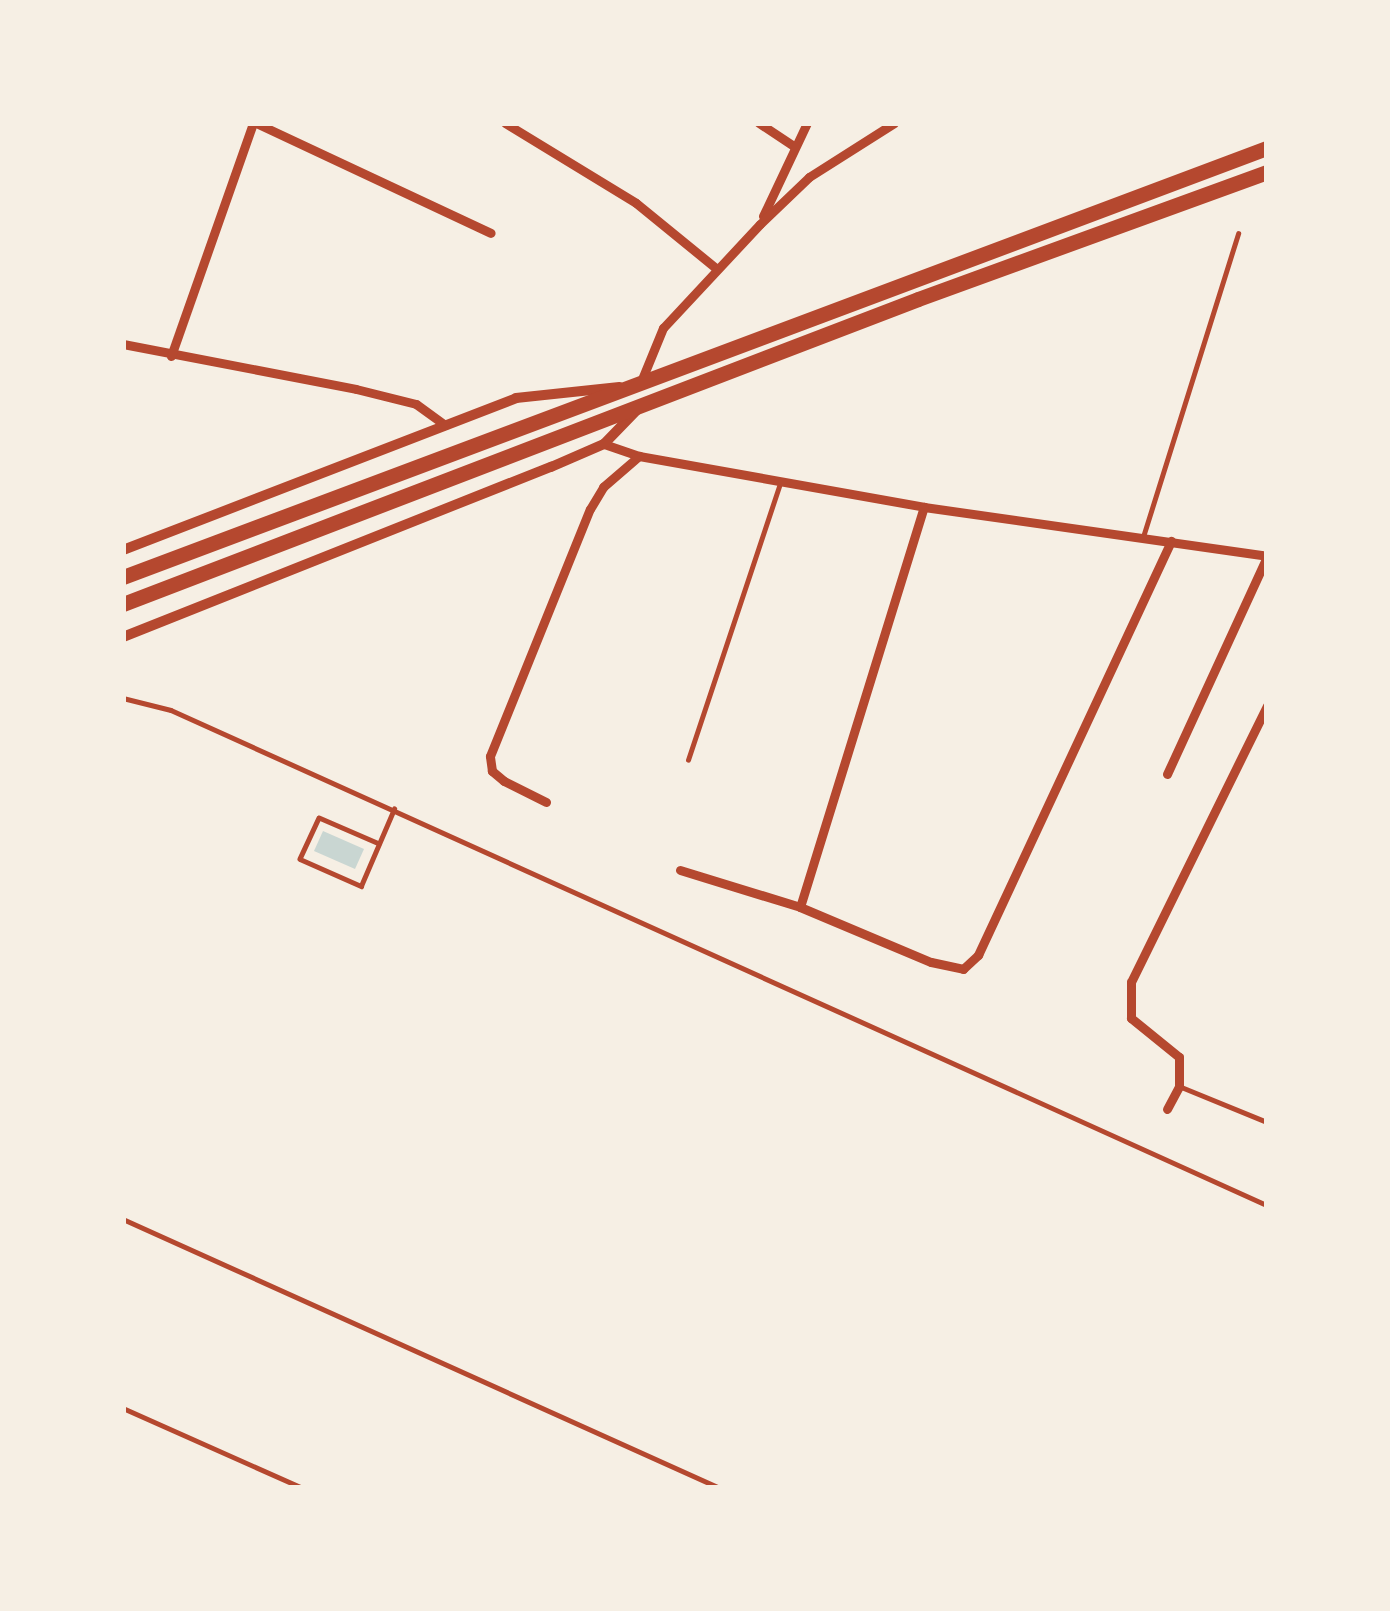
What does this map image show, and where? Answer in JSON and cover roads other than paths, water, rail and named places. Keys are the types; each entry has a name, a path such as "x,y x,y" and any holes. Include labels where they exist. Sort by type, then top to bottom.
{"highway":[{"path":"123,577 1267,148"},
{"path":"123,604 481,471 644,403 1267,172"}],"street":[{"path":"170,356 254,123 491,233"},
{"path":"505,123 635,203 717,269"},
{"path":"759,123 796,147"},
{"path":"760,224 807,123"},
{"path":"123,550 516,398 640,384 663,328 760,224 809,177 894,123"},
{"path":"123,344 356,388 416,404 445,425"},
{"path":"123,637 604,444 644,403"},
{"path":"604,444 638,456 924,507 1267,557 1167,774"},
{"path":"546,802 504,782 492,771 490,756 590,509 602,487 638,456"},
{"path":"800,907 924,507"},
{"path":"680,870 800,907 949,968 963,969 978,955 1171,541"},
{"path":"1167,1109 1179,1086 1179,1057 1131,1018 1131,982 1267,706"}],"lane":[{"path":"1143,537 1238,233"},
{"path":"688,760 782,479"},
{"path":"123,698 171,710 1267,1204"},
{"path":"379,844 319,818 300,859 362,886 394,809"},
{"path":"1179,1086 1267,1122"},
{"path":"123,1219 720,1488"},
{"path":"123,1408 303,1488"}]}
